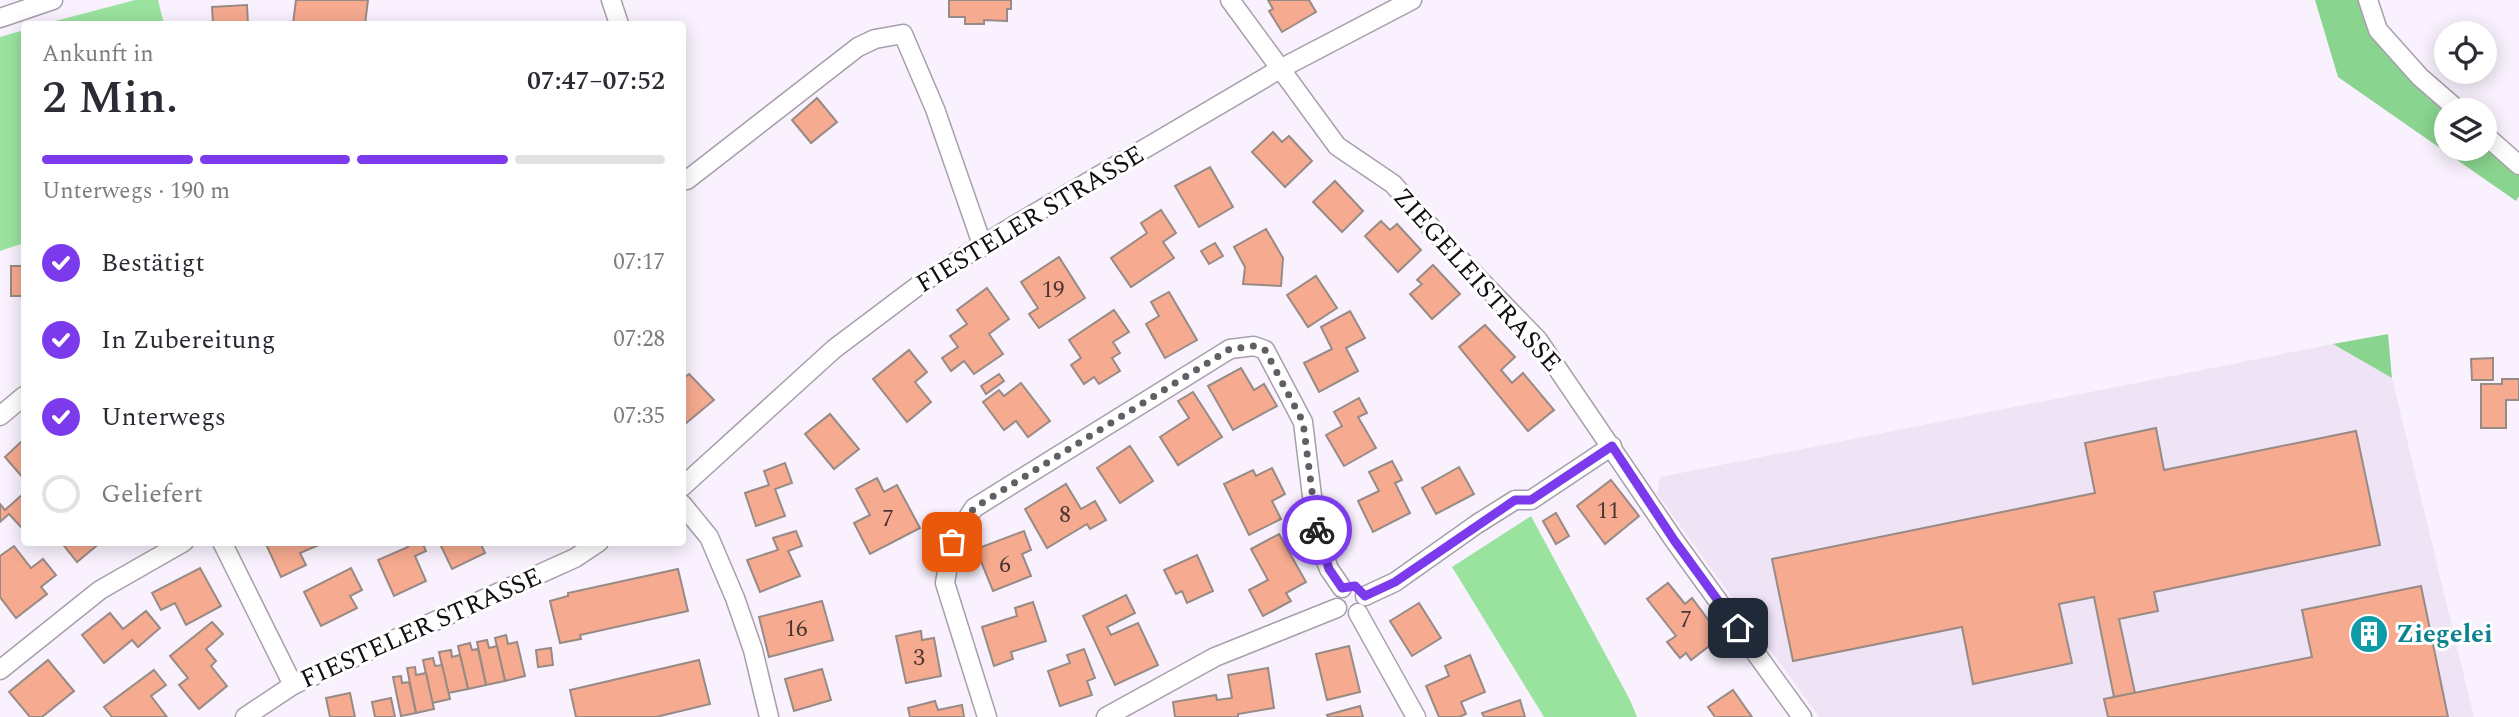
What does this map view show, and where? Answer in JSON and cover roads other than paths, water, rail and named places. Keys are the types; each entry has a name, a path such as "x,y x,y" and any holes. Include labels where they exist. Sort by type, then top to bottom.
{"street":[{"path":"0,18 53,0"},
{"path":"611,0 618,21"},
{"name":"ZIEGELEISTRASSE","path":"1230,0 1337,146 1393,184 1450,249 1538,340 1674,540 1802,717"},
{"name":"FIESTELER STRASSE","path":"686,483 834,349 923,282 1280,69 1412,0"},
{"path":"2368,0 2378,30 2420,77 2444,98"},
{"path":"686,180 858,47 875,39 904,34 935,110 983,247"},
{"path":"2497,146 2519,165"},
{"path":"986,717 945,583 952,542 974,508 1230,349 1254,346 1265,350 1303,422 1318,534 1329,569 1342,588"},
{"path":"0,416 21,398"},
{"path":"1365,596 1395,582 1515,500 1531,500 1612,446"},
{"path":"686,509 709,537 735,598 753,650 768,717"},
{"path":"0,670 100,590 177,546"},
{"path":"224,546 293,685"},
{"name":"FIESTELER STRASSE","path":"246,717 293,685 575,558 593,546"},
{"path":"1355,586 1365,596 1364,608 1349,615 1337,608 1335,599 1342,588 1355,586"},
{"path":"1106,717 1215,657 1337,608"},
{"path":"1358,613 1416,717"}],"place":[{"name":"Ziegelei","path":"2369,634"}]}
